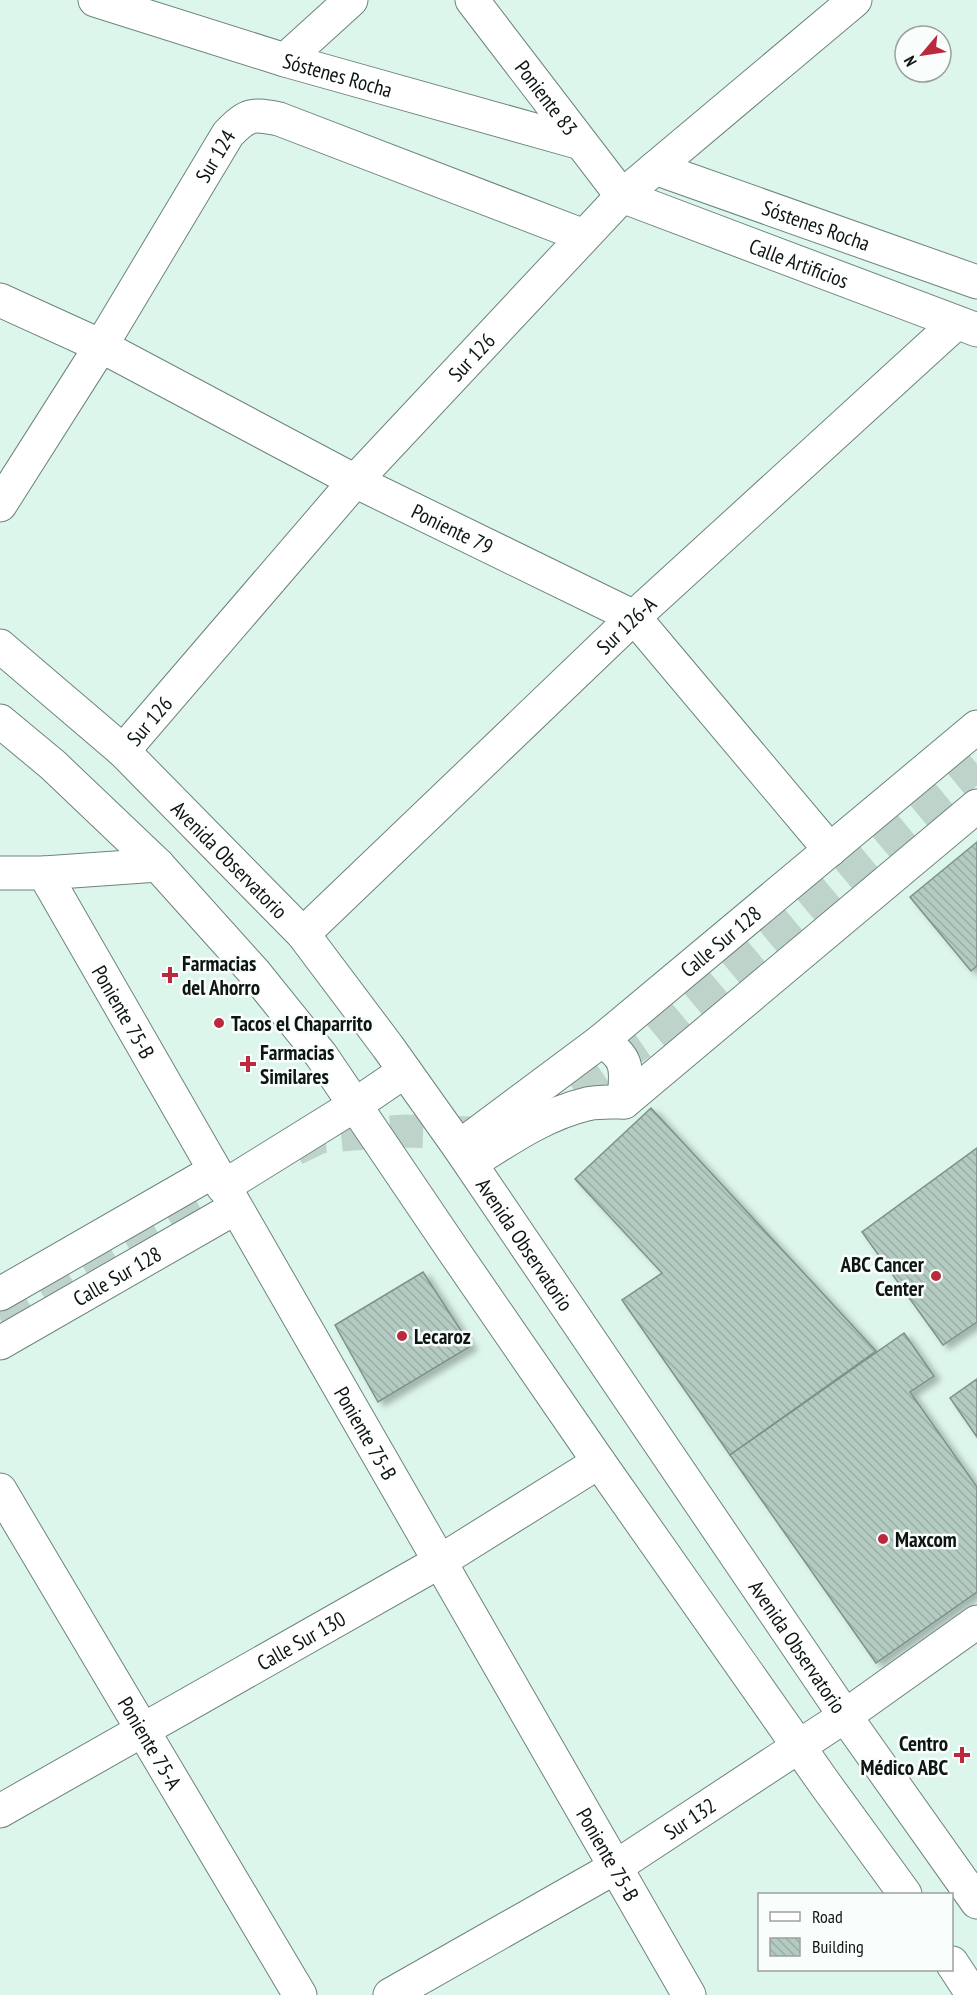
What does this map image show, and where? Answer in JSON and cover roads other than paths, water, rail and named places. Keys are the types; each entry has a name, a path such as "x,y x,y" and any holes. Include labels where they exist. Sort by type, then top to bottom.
{"street":[{"name":"Sóstenes Rocha","path":"95,0 285,60 581,143"},
{"path":"285,60 351,0"},
{"name":"Poniente 83","path":"472,0 622,196"},
{"name":"Sur 126","path":"123,751 355,481 622,196 855,0"},
{"name":"Sur 124","path":"0,506 101,346 228,134 240,121 256,114 279,119 584,236"},
{"name":"Sóstenes Rocha","path":"656,168 975,273"},
{"name":"Calle Artificios","path":"622,196 967,327"},
{"name":"Poniente 79","path":"0,300 101,346 355,481 634,617 830,850"},
{"name":"Sur 126-A","path":"303,934 634,617 967,327"},
{"name":"Avenida Observatorio","path":"0,646 123,751 303,934 464,1155 845,1716 977,1902"},
{"path":"0,721 53,765 158,865 255,973 321,1055 599,1462 904,1893"},
{"name":"Calle Sur 128","path":"464,1155 977,727"},
{"path":"464,1155 561,1112 588,1103 624,1101 977,806"},
{"path":"0,873 44,873 158,865"},
{"name":"Poniente 75-B","path":"44,873 688,1995"},
{"path":"601,1041 613,1048 625,1062 624,1101"},
{"name":"Calle Sur 128","path":"0,1343 222,1186 355,1105 405,1071"},
{"name":"Calle Sur 128","path":"0,1294 214,1171 222,1186"},
{"name":"Calle Sur 130","path":"0,1812 438,1562 599,1462"},
{"name":"Poniente 75-A","path":"0,1490 300,1995"},
{"name":"Sur 132","path":"390,1995 614,1868 845,1716 977,1622"},
{"path":"953,1966 973,1995"}],"tunnel":[{"path":"532,1115 543,1110 654,1034 977,764"},
{"path":"295,1149 320,1137 352,1134 406,1131 472,1133"},
{"path":"0,1319 250,1174"}],"place":[{"name":"Farmacias del Ahorro","path":"170,975"},
{"name":"Tacos el Chaparrito","path":"219,1023"},
{"name":"Farmacias Similares","path":"248,1064"},
{"name":"ABC Cancer Center","path":"936,1276"},
{"name":"Lecaroz","path":"402,1336"},
{"name":"Maxcom","path":"883,1539"},
{"name":"Centro Médico ABC","path":"962,1755"}]}
